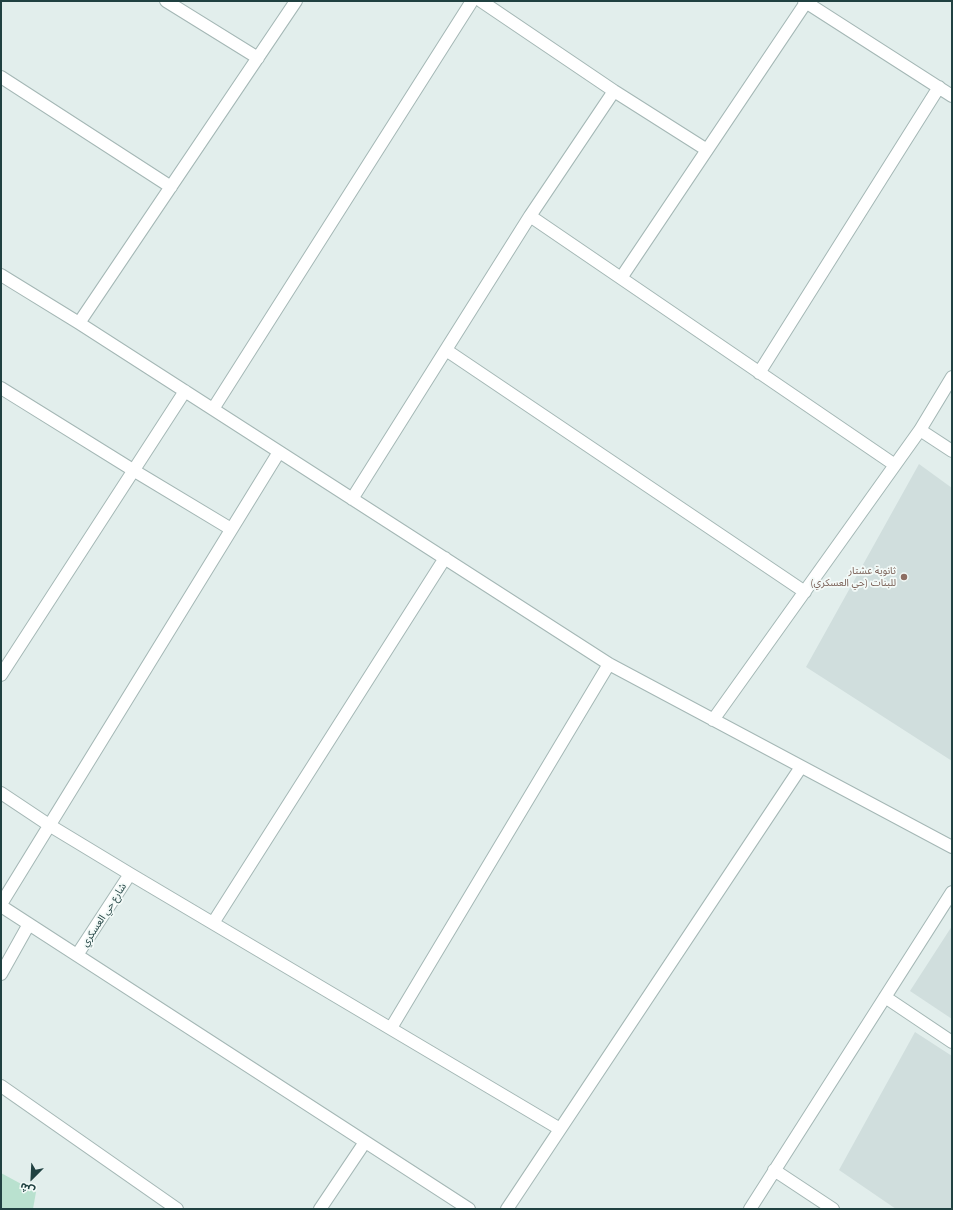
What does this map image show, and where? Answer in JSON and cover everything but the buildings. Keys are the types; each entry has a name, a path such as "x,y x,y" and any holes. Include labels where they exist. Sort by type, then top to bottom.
{"street":[{"path":"166,1 258,58"},
{"path":"79,323 296,1"},
{"path":"213,409 472,1"},
{"path":"481,1 614,91 707,150"},
{"path":"622,278 806,1 952,96"},
{"path":"1,78 171,188"},
{"path":"759,373 939,87"},
{"path":"352,499 530,216 614,91"},
{"path":"530,216 894,466"},
{"path":"1,275 79,323 609,664 952,847"},
{"path":"446,350 804,592"},
{"path":"713,720 920,430 952,377"},
{"path":"1,388 231,529"},
{"path":"1,676 185,391"},
{"path":"920,430 952,451"},
{"path":"278,452 1,905 469,1209"},
{"path":"213,923 445,558"},
{"path":"391,1028 609,664"},
{"path":"507,1209 802,767"},
{"path":"1,793 49,825 130,874 560,1129"},
{"name":"شارع حي العسكري","path":"77,955 130,874"},
{"path":"750,1209 952,892"},
{"path":"1,974 29,924"},
{"path":"885,996 952,1042"},
{"path":"1,1086 177,1209"},
{"path":"320,1209 365,1142"},
{"path":"774,1170 833,1209"}],"shaded area":[{"name":"ثانوية عشتار للبنات (حي العسكري)","path":"919,464 952,488 952,761 806,667"},
{"path":"952,926 952,1019 910,991"},
{"path":"915,1032 952,1056 952,1209 896,1209 839,1170"}],"green space":[{"path":"1,1173 36,1192 33,1209 1,1209"}],"place":[{"name":"ثانوية عشتار للبنات (حي العسكري)","path":"904,577"}]}
